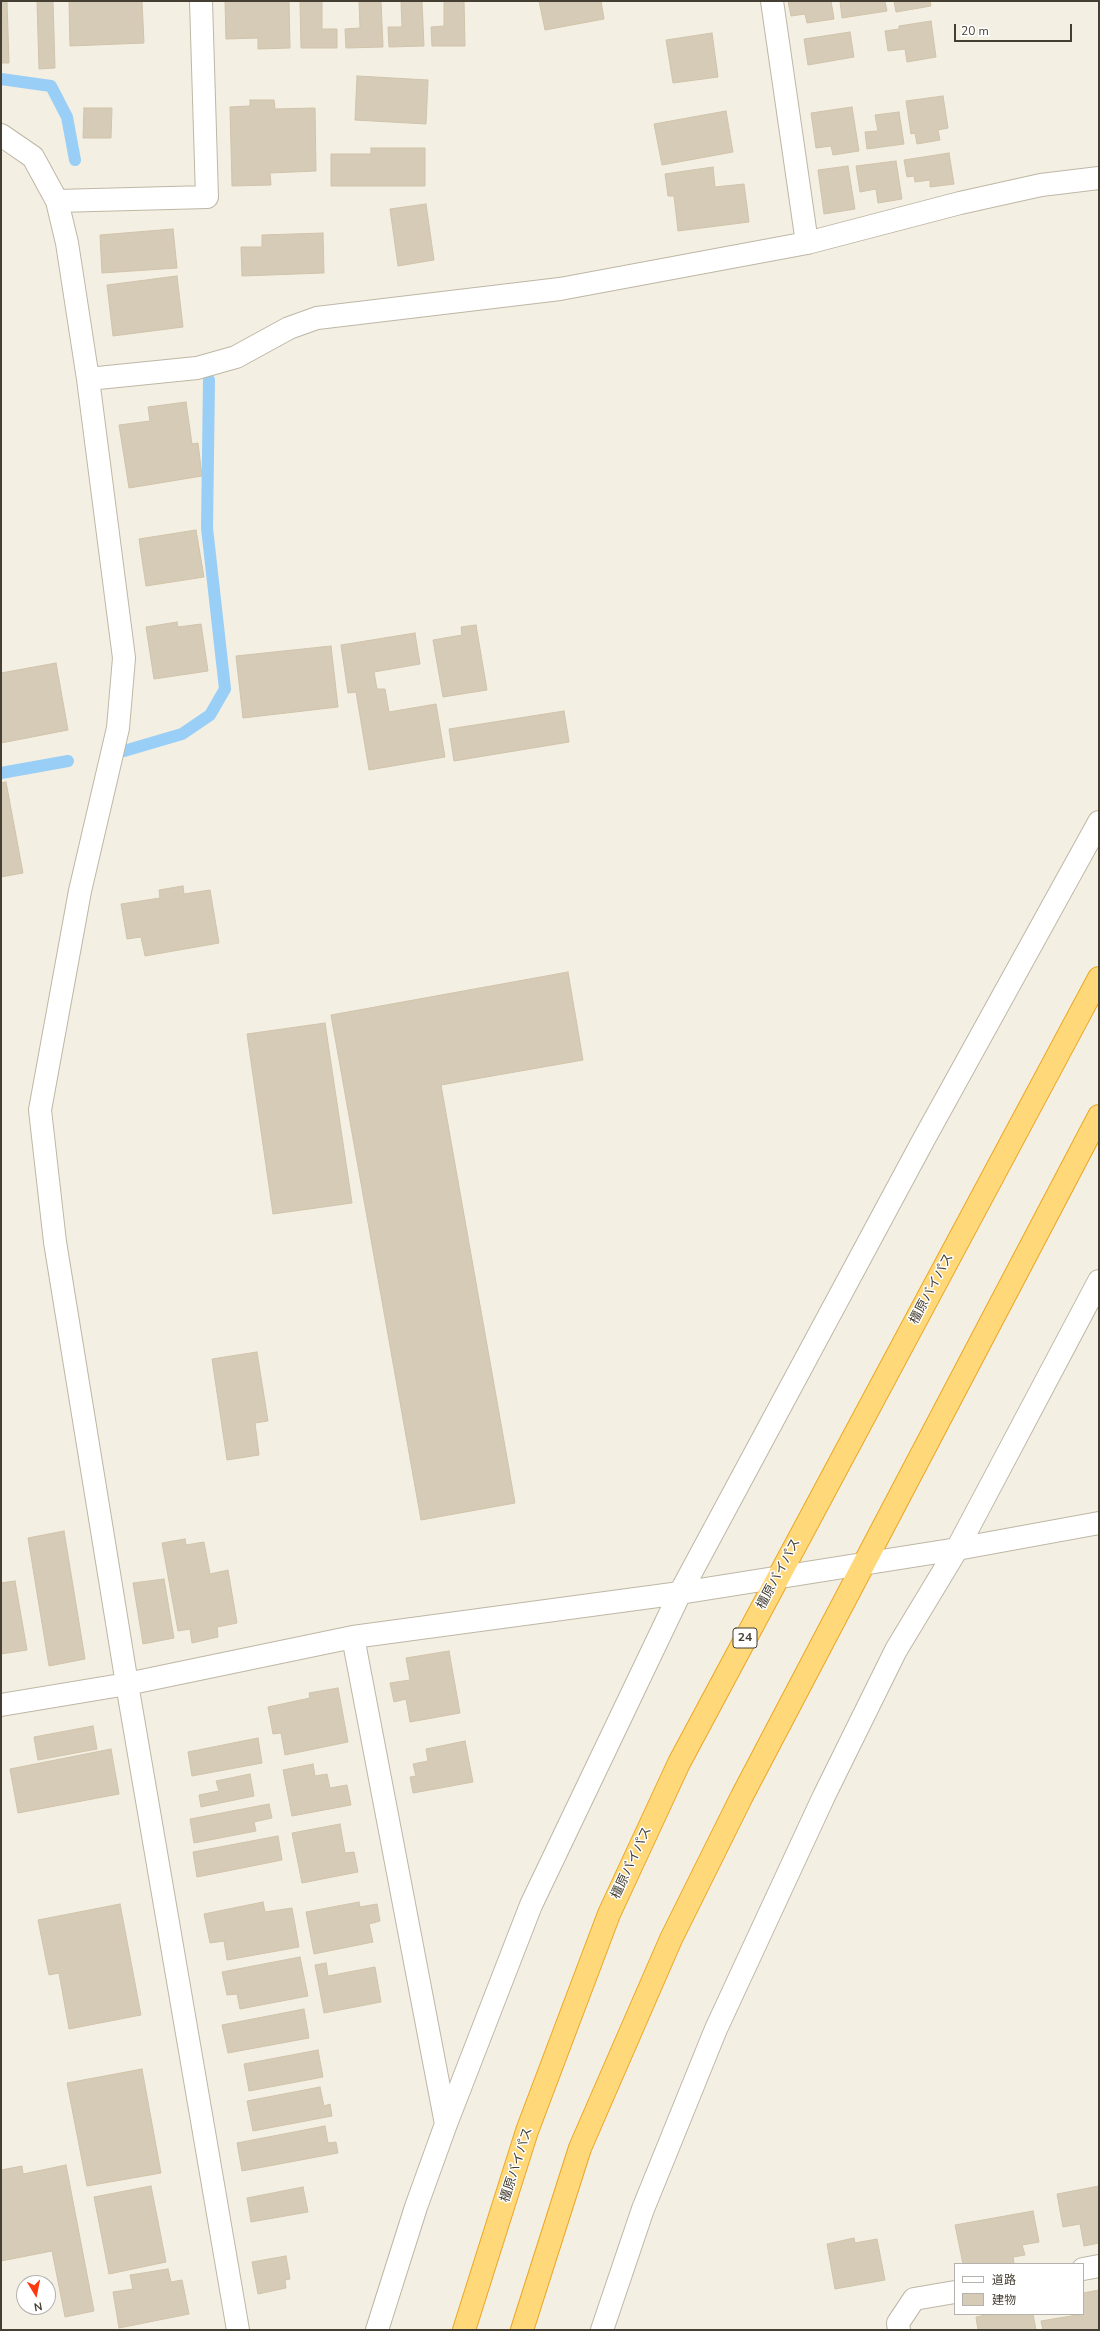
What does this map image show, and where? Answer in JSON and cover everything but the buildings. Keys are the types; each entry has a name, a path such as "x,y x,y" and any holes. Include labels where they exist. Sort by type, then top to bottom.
{"highway":[{"name":"橿原バイパス","path":"464,2330 528,2131 609,1914 679,1763 1099,978"},
{"path":"522,2330 580,2148 671,1940 742,1796 1099,1116"}],"street":[{"path":"57,201 207,197 201,1"},
{"path":"772,1 807,243"},
{"path":"1,135 33,157 57,201 67,242 88,379 124,658 118,728 80,891 40,1110 55,1242 127,1684 238,2330"},
{"path":"88,379 197,368 236,356 289,328 317,318 560,289 807,243 960,203 1041,185 1099,178"},
{"path":"377,2330 416,2207 446,2124 531,1905 680,1593 924,1139 1099,822"},
{"path":"602,2330 643,2209 716,2029 824,1796 896,1650 957,1549 1099,1281"},
{"path":"1,1705 127,1684 353,1637 680,1593 778,1576 864,1565 1099,1523"},
{"path":"353,1637 446,2124"},
{"path":"1084,2269 1099,2266"},
{"path":"899,2330 898,2323 914,2299 954,2292"}],"waterway":[{"path":"1,79 51,86 67,117 75,160"},
{"path":"124,751 182,734 210,715 225,689 207,528 209,380"},
{"path":"1,773 68,761"}]}
